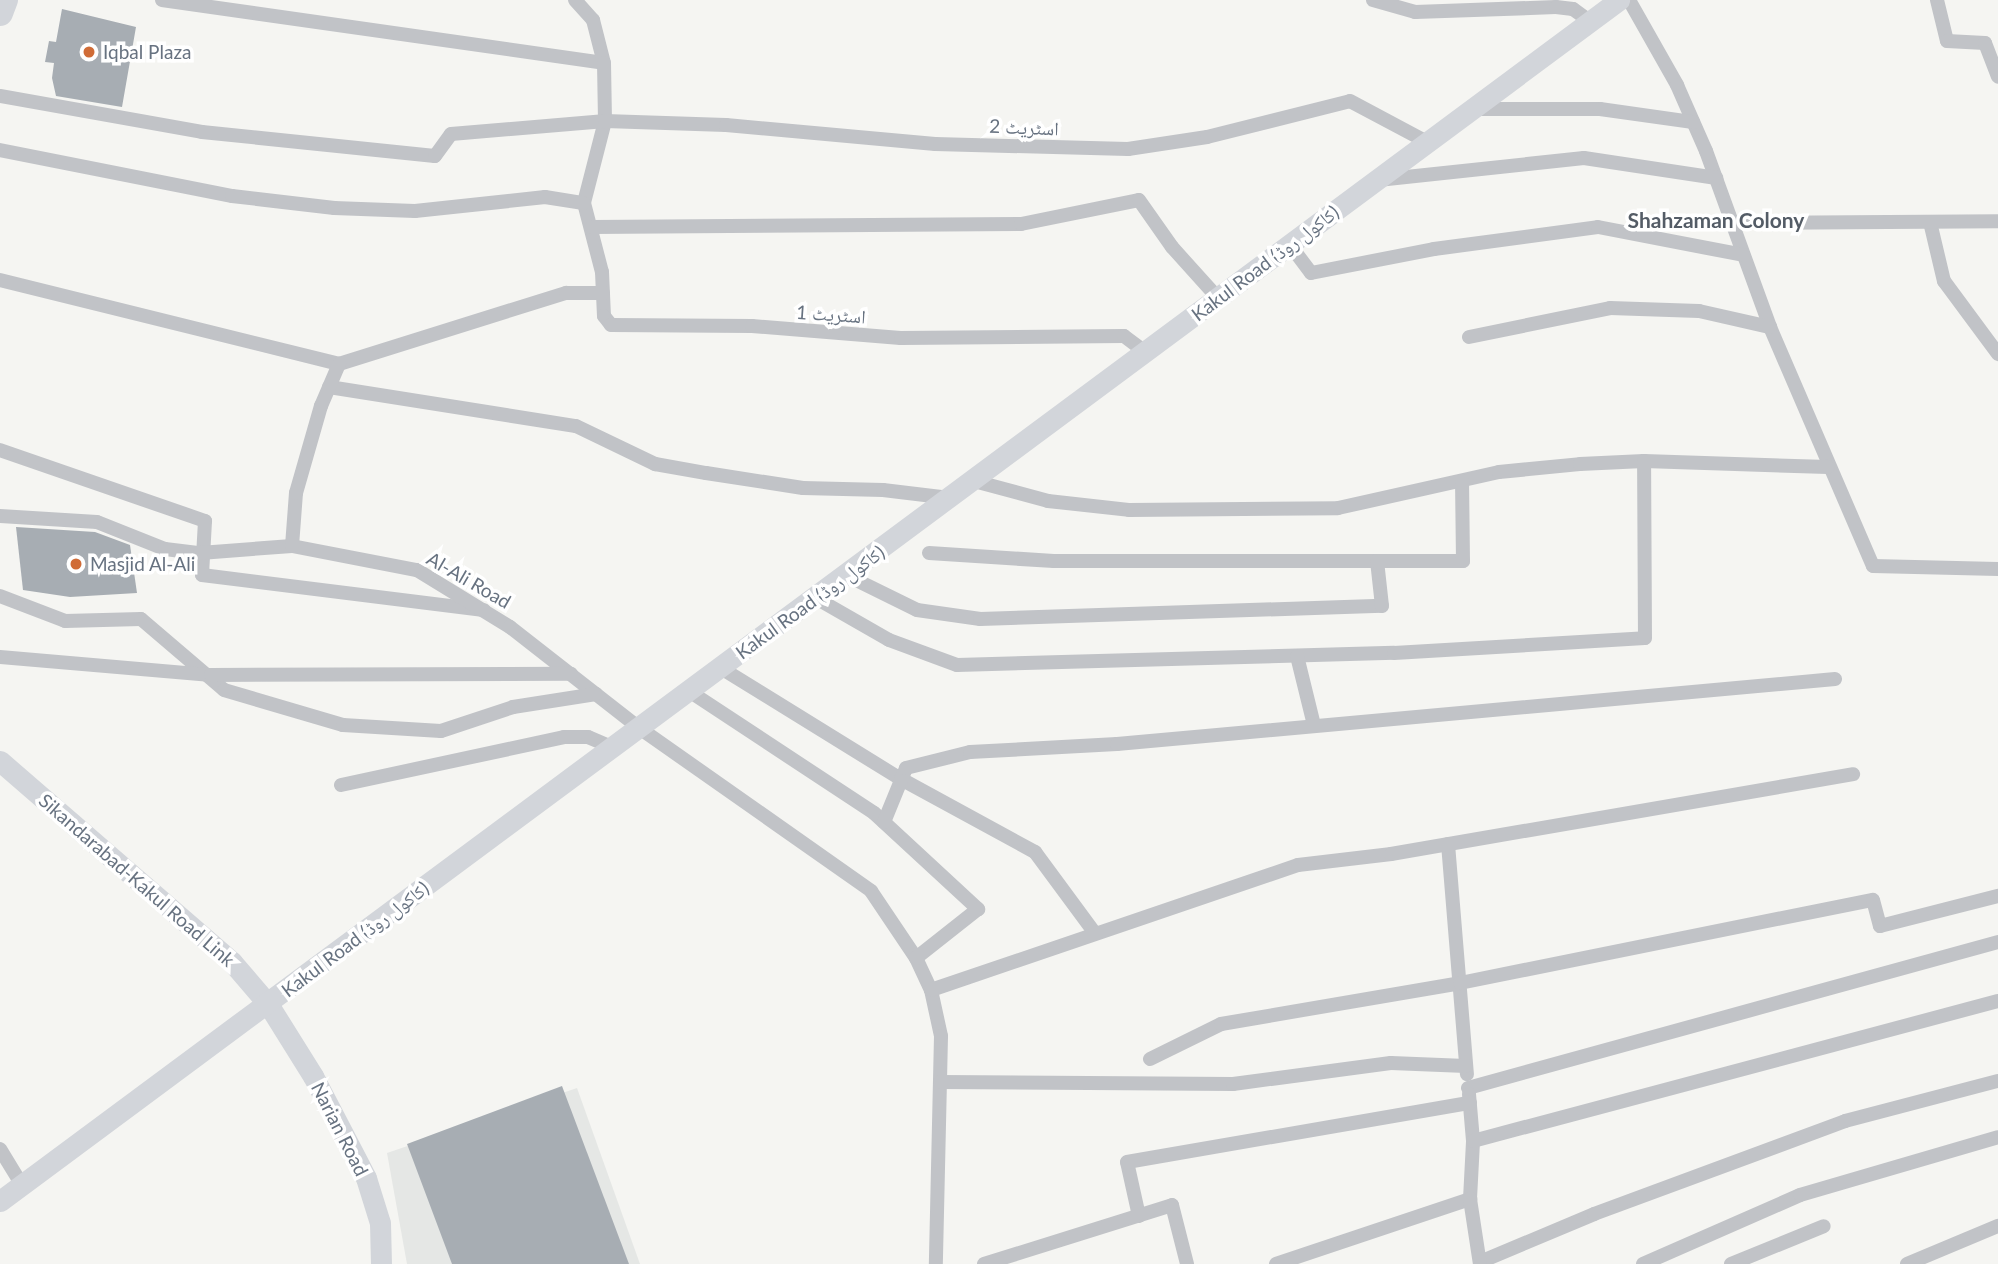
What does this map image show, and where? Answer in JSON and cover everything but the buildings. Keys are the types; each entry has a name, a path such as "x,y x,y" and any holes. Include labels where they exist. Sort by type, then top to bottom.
{"highway":[{"path":"0,13 5,0"}],"main road":[{"name":"Kakul Road (کاکول روڈ)","path":"0,1201 1619,0"},
{"name":"Sikandarabad-Kakul Road Link","path":"0,761 232,961 268,1004"},
{"name":"Narian Road","path":"268,1004 366,1178 380,1223 380,1264"}],"street":[{"path":"162,0 604,63"},
{"path":"0,150 232,196 334,208 415,211 545,197 584,203 605,121 604,63 593,20 575,0"},
{"path":"1373,0 1415,12 1556,7 1573,9 1591,22"},
{"path":"1629,0 1693,122 1770,327 1828,467 1873,566 1998,569"},
{"path":"1937,0 1947,41 1985,43 1998,77"},
{"name":"اسٹریٹ 2","path":"0,96 202,132 435,156 451,134 605,121 726,125 935,144 1128,149 1207,137 1350,101 1427,142"},
{"path":"1471,109 1601,109 1693,122"},
{"path":"1377,180 1584,158 1716,178"},
{"path":"592,227 1021,224 1139,200 1217,298"},
{"name":"اسٹریٹ 1","path":"584,203 592,227 604,316 611,325 752,326 901,338 1124,335 1145,352"},
{"path":"1731,223 1998,221"},
{"path":"1930,222 1944,281 1998,354"},
{"path":"1290,245 1311,273 1434,249 1598,227 1743,255"},
{"path":"0,280 339,364 566,293 603,293"},
{"path":"1469,337 1610,308 1699,311 1770,327"},
{"path":"292,546 296,493 329,387 339,364"},
{"path":"329,387 576,426 655,464 803,488 883,489 950,498"},
{"path":"0,450 205,521 200,553 202,575 486,610"},
{"path":"974,481 1048,501 1129,510 1338,508 1499,471 1644,461 1828,467"},
{"path":"814,597 889,640 957,665 1297,656 1645,638 1644,461"},
{"path":"929,553 1067,562 1463,561 1462,481"},
{"name":"Al-Ali Road","path":"0,516 97,522 165,549 200,553 292,546 417,570 486,610 638,727 871,891 916,958 931,990 941,1036 936,1264"},
{"path":"846,575 917,610 980,619 1382,606 1377,561"},
{"path":"0,596 65,621 141,619 224,690 343,725 441,731 513,707 596,694"},
{"path":"1297,656 1314,725"},
{"path":"0,657 204,675 571,674"},
{"path":"721,668 901,779 1035,852 1094,932"},
{"path":"884,822 906,768 970,752 1117,744 1835,678"},
{"path":"689,691 884,822 978,909 916,958"},
{"path":"341,785 564,737 588,737 612,747"},
{"path":"931,990 1094,932 1298,865 1448,844 1853,774"},
{"path":"1448,844 1473,1141 1471,1199 1480,1263 1594,1214 1845,1121 1998,1081"},
{"path":"1150,1059 1221,1024 1460,984 1873,900 1880,926 1998,896"},
{"path":"1468,1088 1998,942"},
{"path":"1473,1141 1998,1001"},
{"path":"940,1082 1233,1084 1391,1063 1466,1066"},
{"path":"1139,1216 1127,1162 1470,1103"},
{"path":"1643,1264 1800,1195 1998,1137"},
{"path":"0,1149 22,1185"},
{"path":"1276,1264 1471,1199"},
{"path":"984,1264 1172,1205 1187,1264"},
{"path":"1731,1264 1824,1226"},
{"path":"1907,1264 1998,1226"}],"shaded area":[{"path":"577,1088 640,1264 407,1264 387,1153"}],"place":[{"name":"Iqbal Plaza","path":"89,52"},
{"name":"Masjid Al-Ali","path":"76,564"}],"district":[{"name":"Shahzaman Colony","path":"1716,220"}]}
